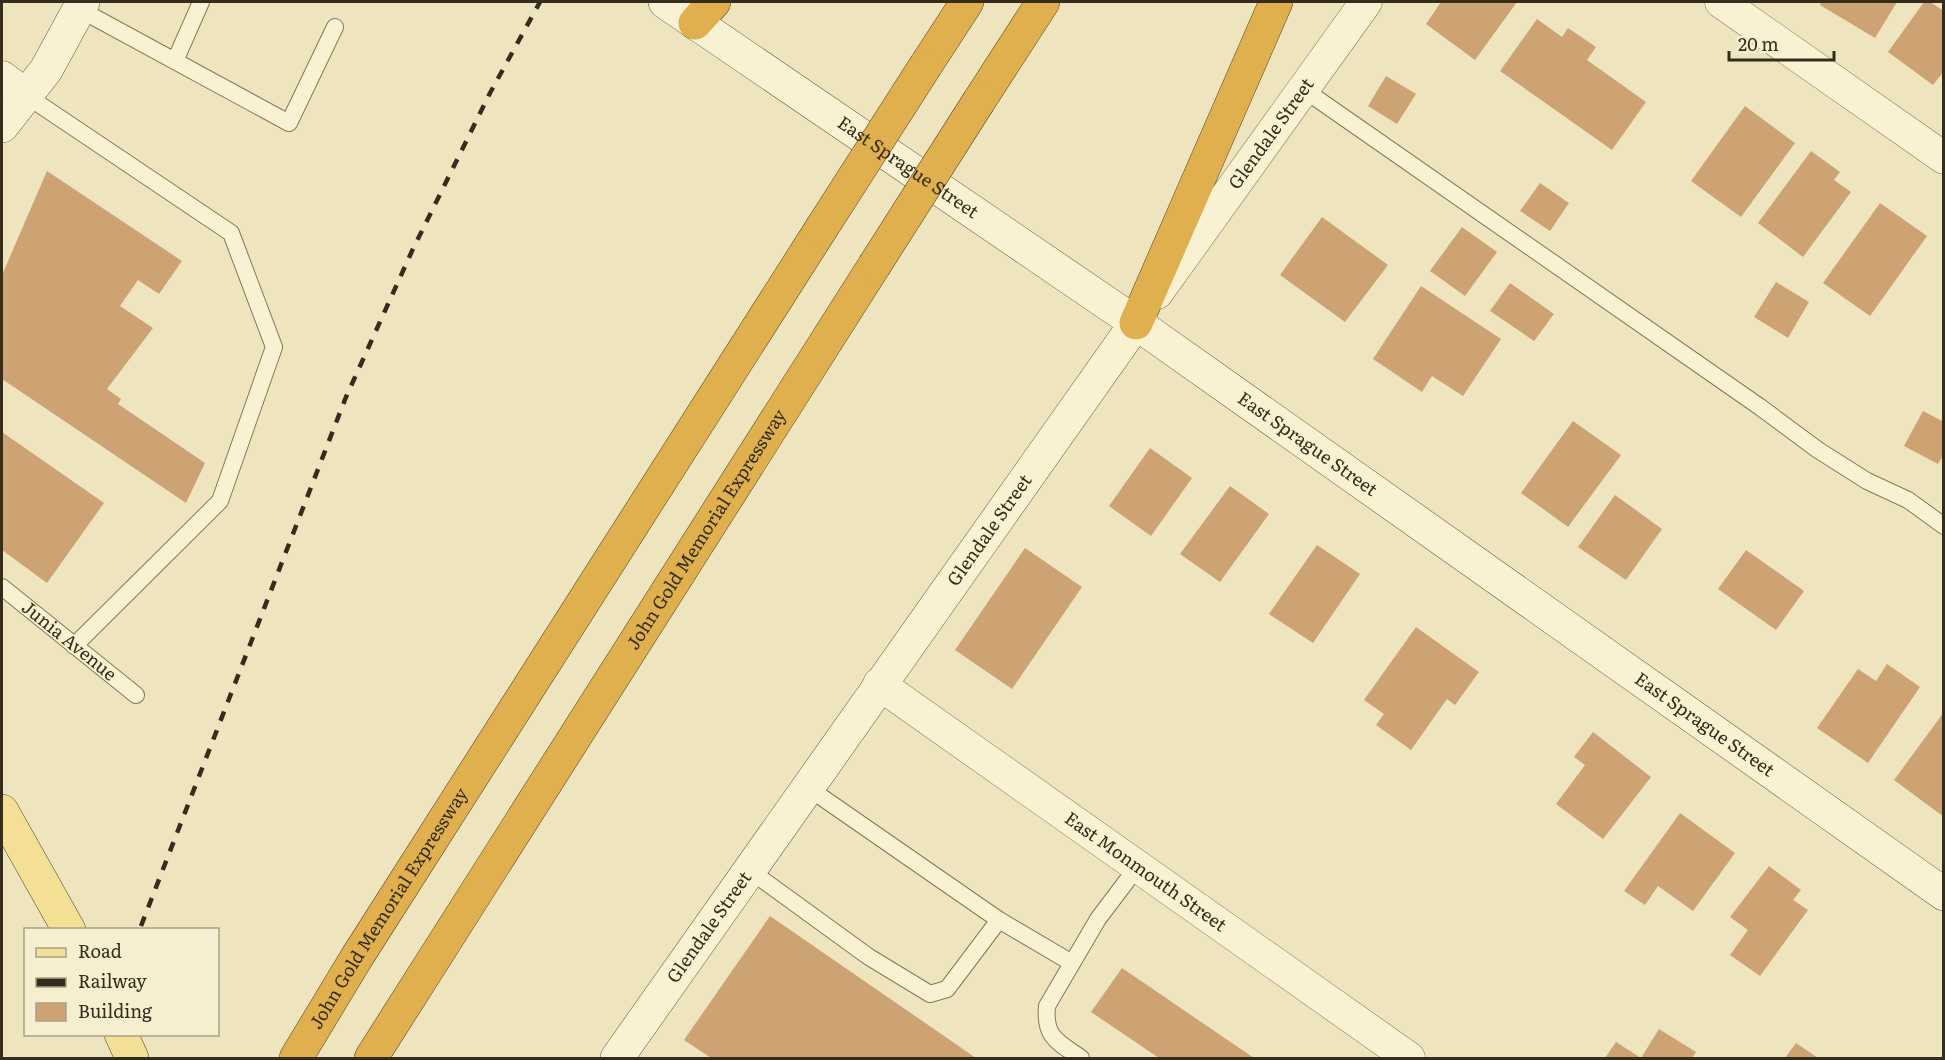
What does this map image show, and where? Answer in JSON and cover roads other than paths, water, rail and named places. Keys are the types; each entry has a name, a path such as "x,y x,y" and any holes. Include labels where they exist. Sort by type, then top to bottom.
{"highway":[{"name":"John Gold Memorial Expressway","path":"296,1059 357,957 967,2"},
{"name":"John Gold Memorial Expressway","path":"371,1059 659,602 1043,2"},
{"path":"1136,324 1276,2"}],"main road":[{"name":"East Sprague Street","path":"665,2 705,12 1136,324 1944,894"},
{"path":"2,126 14,86 52,60 81,5"},
{"name":"Glendale Street","path":"627,1055 749,870 1136,324"},
{"path":"2,811 68,928"},
{"path":"121,1036 132,1059"}],"street":[{"name":"Glendale Street","path":"1136,324 1366,2"},
{"path":"1721,2 1944,158"},
{"name":"East Monmouth Street","path":"879,684 1409,1059"}],"lane":[{"path":"175,61 201,2"},
{"path":"81,5 175,61 289,123 334,27"},
{"path":"14,86 231,232 274,347 220,501 74,646"},
{"path":"1303,89 1760,407 1818,450 1867,481 1908,500 1944,526"},
{"name":"Junia Avenue","path":"2,587 136,695"},
{"path":"807,787 999,920 1072,963"},
{"path":"1081,1059 1051,1036 1046,1020 1047,1006 1098,919 1138,866"},
{"path":"749,870 869,957 930,994 947,989 999,920"}],"railway":[{"path":"141,926 346,397 412,251 490,93 540,2"}]}
